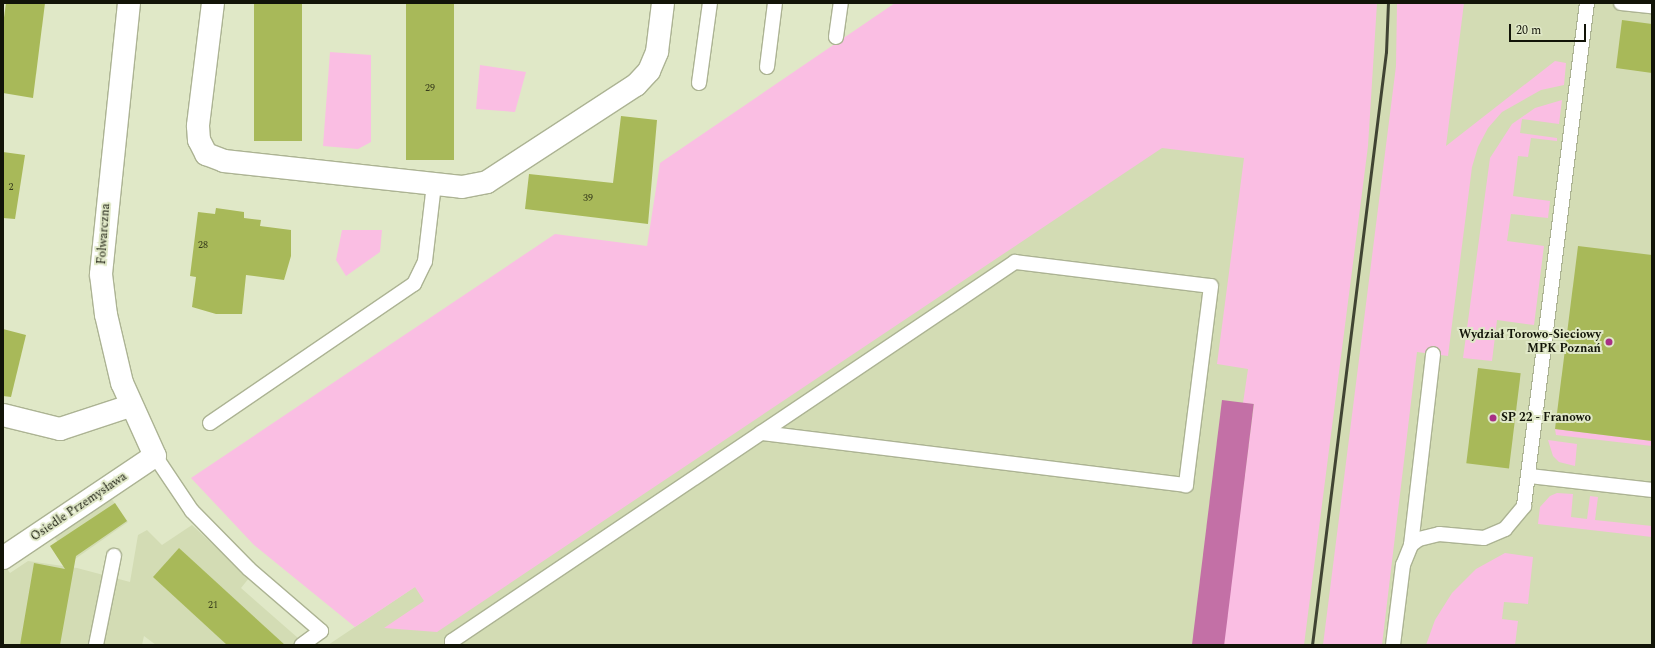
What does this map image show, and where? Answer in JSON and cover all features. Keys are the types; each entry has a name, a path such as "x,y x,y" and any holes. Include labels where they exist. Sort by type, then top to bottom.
{"street":[{"name":"Folwarczna","path":"129,3 101,274 113,348 130,406 155,456"},
{"path":"213,3 198,126 199,140 206,154 224,161 462,187 487,182 636,85 649,71 657,52 663,3"},
{"path":"3,415 60,429 130,406"},
{"name":"Osiedle Przemysława","path":"3,558 155,456"}],"lane":[{"path":"699,83 710,3"},
{"path":"767,67 775,3"},
{"path":"836,37 841,3"},
{"path":"1411,545 1420,539 1439,534 1484,538 1505,529 1524,506 1530,476 1587,3"},
{"path":"1621,3 1652,6"},
{"path":"210,422 414,284 425,261 434,184"},
{"path":"452,645 452,641 1015,262 1211,286 1186,485 761,433"},
{"path":"1393,645 1403,565 1411,545 1433,354"},
{"path":"155,456 192,511 249,569 321,631 302,645"},
{"path":"1530,476 1652,490"},
{"path":"96,645 114,556"}],"shaded area":[{"path":"895,3 1377,3 1368,146 1304,645 1223,645 1254,404 1243,403 1248,369 1217,364 1244,158 1162,148 437,632 384,628 424,601 415,587 355,627 254,545 191,478 555,234 647,246 660,163"},
{"path":"1287,3 1652,3 1652,645 328,645"},
{"path":"1397,3 1464,3 1446,146 1555,61 1566,63 1564,85 1541,90 1502,112 1488,128 1478,147 1472,167 1448,356 1417,352 1382,645 1323,645 1396,66"},
{"path":"330,52 371,55 371,142 358,149 323,146"},
{"path":"480,65 526,72 515,112 476,109"},
{"path":"1562,100 1559,124 1522,119 1520,133 1557,138 1557,141 1531,138 1528,157 1518,156 1513,196 1550,201 1548,218 1511,214 1507,241 1544,246 1534,325 1497,320 1492,361 1463,358 1490,158 1512,124 1535,108"},
{"path":"342,230 382,230 380,252 346,276 336,260"},
{"path":"1222,400 1254,404 1224,645 1192,645"},
{"path":"1555,429 1652,441 1652,446 1556,435"},
{"path":"1548,440 1577,444 1575,466 1559,462 1553,456"},
{"path":"1557,493 1573,494 1571,517 1587,519 1590,496 1598,497 1595,520 1652,526 1652,537 1538,524 1540,507 1550,496"},
{"path":"109,495 128,522 71,562 52,535"},
{"path":"192,525 249,578 241,588 306,645 156,645 144,636 142,645 3,645 4,565 10,573 28,561 77,568 130,582 138,535 147,530 162,545"},
{"path":"1505,553 1533,557 1528,604 1504,602 1502,619 1518,621 1515,645 1426,645 1435,620 1452,593 1476,569"}],"building":[{"path":"6,3 45,3 33,98 3,93 3,25"},
{"path":"254,3 302,3 302,141 254,141"},
{"path":"406,3 454,3 454,160 406,160"},
{"path":"1622,20 1652,24 1652,73 1616,68"},
{"path":"621,116 657,120 648,224 525,209 529,174 613,183"},
{"path":"3,152 25,155 15,219 3,218"},
{"path":"216,208 244,212 244,218 261,220 260,226 291,230 291,256 284,280 246,275 242,314 216,314 192,307 196,277 190,276 198,212 215,214"},
{"name":"Wydział Torowo-Sieciowy MPK Poznań","path":"1578,246 1652,255 1652,441 1555,429"},
{"path":"3,329 26,335 11,397 3,396"},
{"name":"SP 22 - Franowo","path":"1478,368 1521,373 1509,469 1466,463"},
{"path":"115,503 127,521 76,556 60,645 20,645 34,563 65,569 50,546"},
{"path":"179,548 285,645 227,645 153,577"}],"railway":[{"path":"1312,645 1386,52 1388,3"}],"place":[{"name":"Wydział Torowo-Sieciowy MPK Poznań","path":"1609,342"},
{"name":"SP 22 - Franowo","path":"1493,418"}]}
